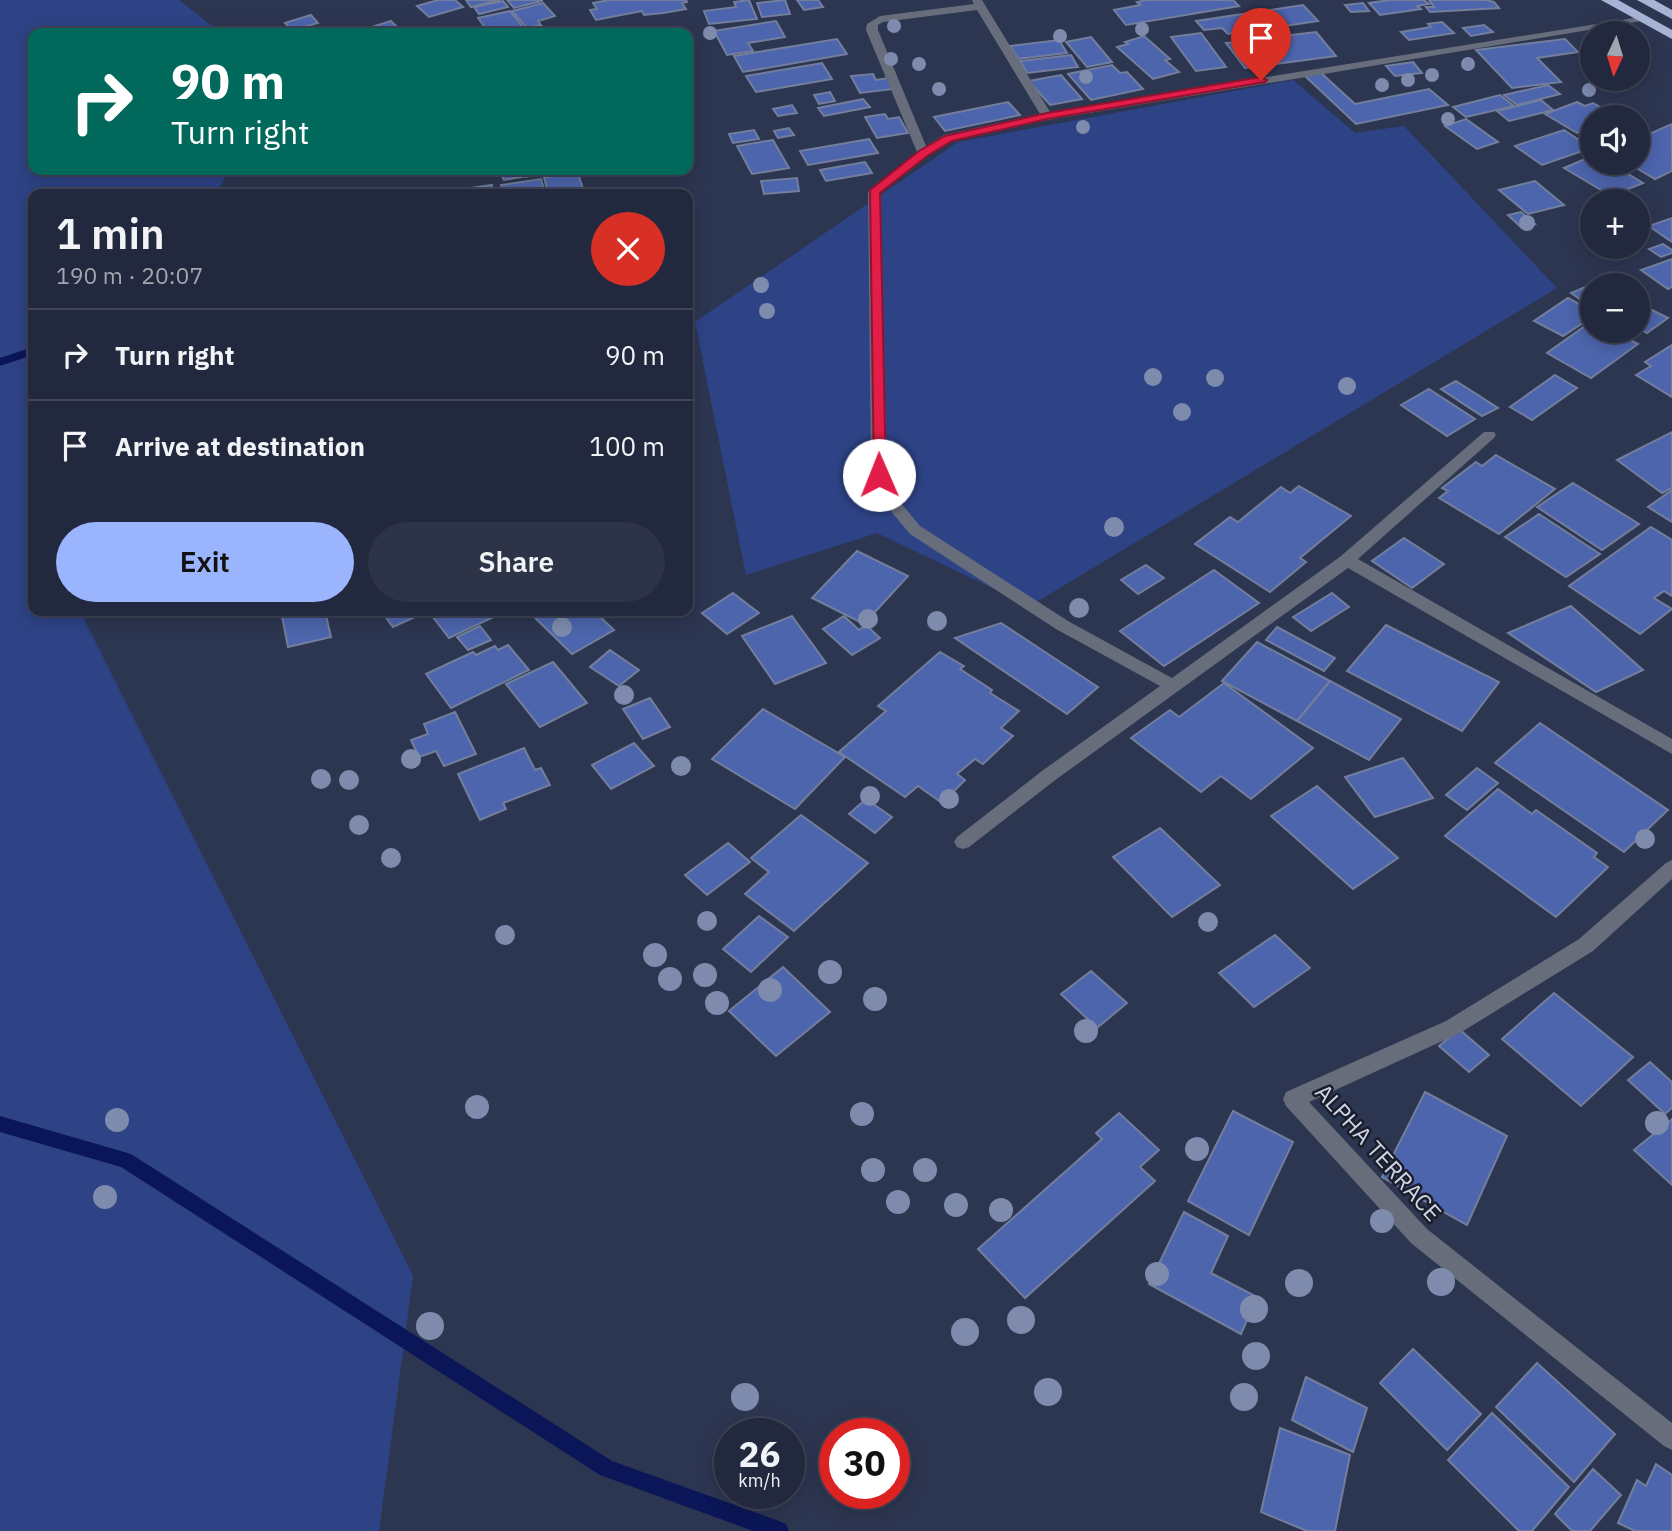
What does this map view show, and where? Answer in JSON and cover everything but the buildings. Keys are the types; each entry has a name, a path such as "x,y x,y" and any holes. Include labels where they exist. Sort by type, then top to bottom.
{"highway":[{"path":"1608,0 1672,35"},
{"path":"1644,0 1672,15"}],"street":[{"path":"923,153 872,30 873,24 880,19 979,3 1047,116"},
{"path":"1173,686 1062,625 915,530 889,499 879,475 874,192 923,153 948,138 1047,116 1642,18"},
{"path":"963,842 1048,776 1347,560 1489,435"},
{"path":"1347,560 1672,747"},
{"name":"ALPHA TERRACE","path":"1672,868 1586,945 1475,1014 1453,1027 1293,1099 1419,1236 1672,1438"}],"shaded area":[{"path":"0,0 179,0 215,28 28,28 28,175 226,175 219,189 28,189 28,616 83,616 413,1276 379,1531 0,1531"},
{"path":"1293,80 1355,133 1404,126 1557,288 1030,606 877,533 746,575 695,322 958,142"}],"waterway":[{"path":"0,362 28,353"},
{"path":"0,1124 125,1160 607,1468 779,1531"}],"route":[{"path":"879,475 874,192 923,153 948,138 1047,116 1261,80"}]}
